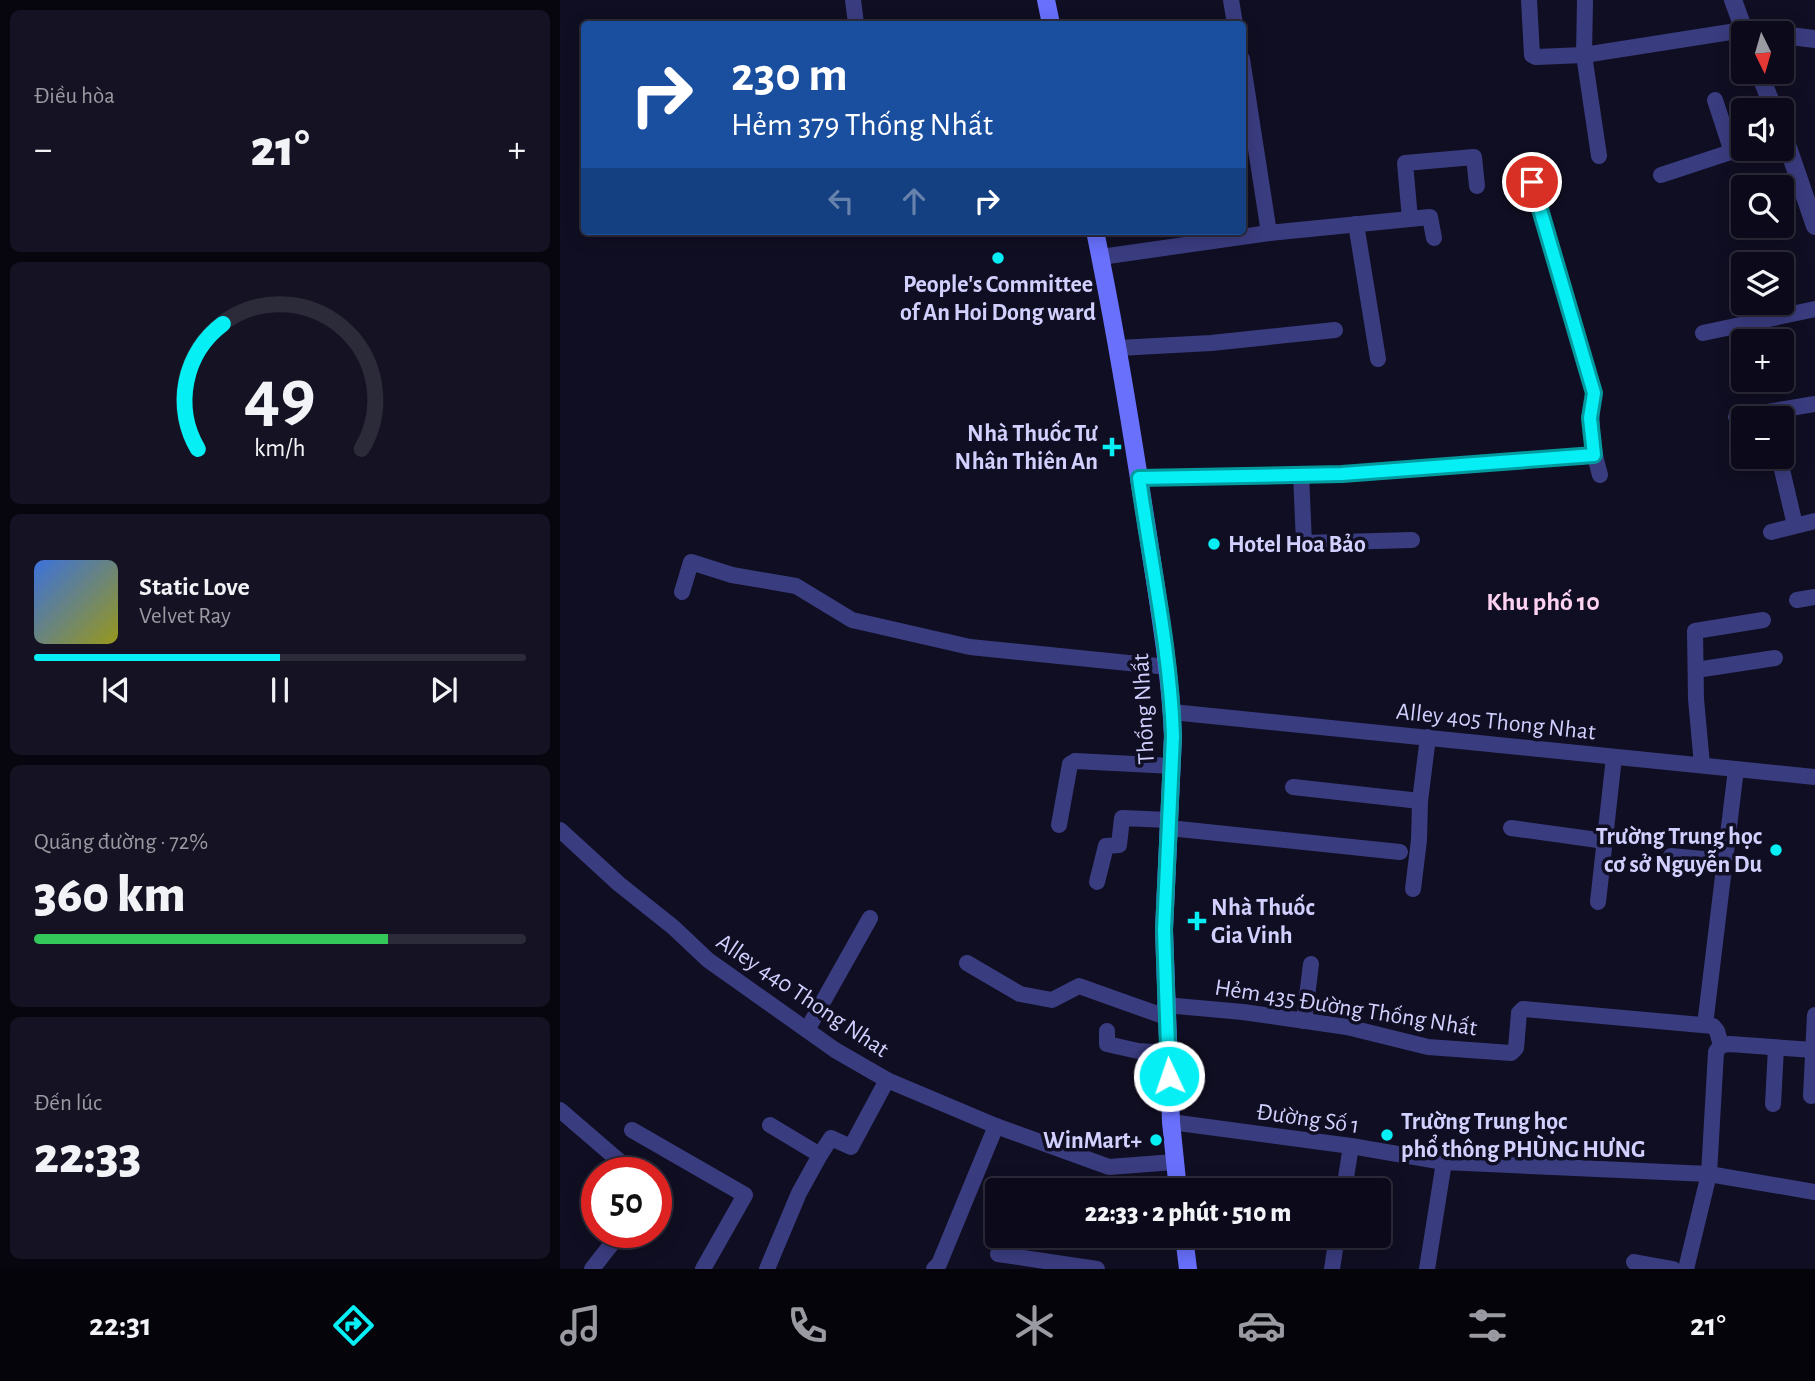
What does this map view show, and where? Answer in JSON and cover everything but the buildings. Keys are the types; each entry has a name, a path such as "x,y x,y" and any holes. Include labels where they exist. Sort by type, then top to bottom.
{"main road":[{"path":"1046,0 1050,21"},
{"name":"Thống Nhất","path":"1096,235 1139,478 1168,667 1172,712 1164,930 1171,1122 1176,1178"},
{"path":"1185,1248 1188,1269"}],"street":[{"path":"853,0 856,21"},
{"path":"1231,0 1235,21"},
{"path":"1529,0 1532,55 1536,57 1584,55 1731,34"},
{"path":"1585,0 1584,55 1599,156"},
{"path":"1733,0 1740,21"},
{"path":"1794,36 1815,39"},
{"path":"1246,85 1269,233"},
{"path":"1715,100 1731,136"},
{"path":"1661,175 1731,152"},
{"path":"1410,219 1405,163 1474,157 1477,186"},
{"path":"1792,161 1815,226"},
{"path":"1532,182 1594,393 1590,418 1594,455 1600,475"},
{"path":"1101,257 1269,233 1430,217 1434,238"},
{"path":"1356,224 1378,359"},
{"path":"1703,333 1815,309"},
{"path":"1118,348 1212,343 1335,330"},
{"path":"1794,409 1815,404"},
{"path":"1139,478 1342,474 1594,455"},
{"path":"1782,469 1795,526"},
{"path":"1301,474 1304,543 1412,540"},
{"path":"1771,532 1815,521"},
{"path":"682,592 691,562 732,575 796,586 852,620 970,647 1168,667"},
{"path":"1797,600 1815,597"},
{"path":"1702,765 1696,699 1695,631 1763,620"},
{"path":"1696,670 1775,658"},
{"name":"Alley 405 Thong Nhat","path":"1172,712 1815,777"},
{"path":"1413,889 1427,737"},
{"path":"1598,902 1614,757"},
{"path":"1059,824 1070,764 1075,761 1172,766"},
{"path":"1721,1045 1713,1026 1705,1025 1736,769"},
{"path":"1293,787 1420,802"},
{"path":"1097,882 1106,846 1119,845 1122,818 1400,852"},
{"path":"1511,828 1605,841"},
{"name":"Alley 440 Thong Nhat","path":"560,830 708,960 835,1050 887,1080 996,1126 1109,1167 1174,1162"},
{"path":"1671,856 1725,861"},
{"path":"807,1030 870,918"},
{"name":"Hẻm 435 Đường Thống Nhất","path":"967,963 1020,994 1052,1000 1079,986 1166,1011 1244,1012 1347,1027 1429,1046 1511,1053 1516,1048 1519,1013 1523,1009 1705,1025"},
{"path":"1304,1021 1311,964"},
{"path":"1811,1096 1815,1015"},
{"path":"1107,1031 1107,1044 1138,1051 1168,1053"},
{"path":"1721,1045 1813,1050"},
{"path":"1686,1269 1709,1174 1716,1052 1721,1045"},
{"path":"1773,1104 1776,1048"},
{"path":"767,1269 799,1193 820,1155 831,1138 851,1147 887,1080"},
{"path":"560,1110 615,1157"},
{"name":"Đường Số 1","path":"1171,1122 1351,1146 1444,1162 1709,1174 1815,1192"},
{"path":"770,1125 820,1155"},
{"path":"934,1269 939,1264 996,1126"},
{"path":"632,1130 745,1195 703,1269"},
{"path":"1346,1178 1351,1146"},
{"path":"1427,1269 1444,1162"},
{"path":"592,1269 608,1248"},
{"path":"1332,1269 1335,1248"},
{"path":"998,1254 1097,1269"},
{"path":"1634,1262 1673,1269"}],"place":[{"name":"People's Committee of An Hoi Dong ward","path":"998,258"},
{"name":"Nhà Thuốc Tư Nhân Thiên An","path":"1112,447"},
{"name":"Hotel Hoa Bảo","path":"1214,544"},
{"name":"Trường Trung học cơ sở Nguyễn Du","path":"1776,850"},
{"name":"Nhà Thuốc Gia Vinh","path":"1197,921"},
{"name":"Trường Trung học phổ thông PHÙNG HƯNG","path":"1387,1135"},
{"name":"WinMart+","path":"1156,1140"}],"district":[{"name":"Khu phố 10","path":"1543,601"}],"route":[{"path":"1169,1076 1164,930 1172,712 1168,667 1139,478 1342,474 1594,455 1590,418 1594,393 1532,182"}]}
